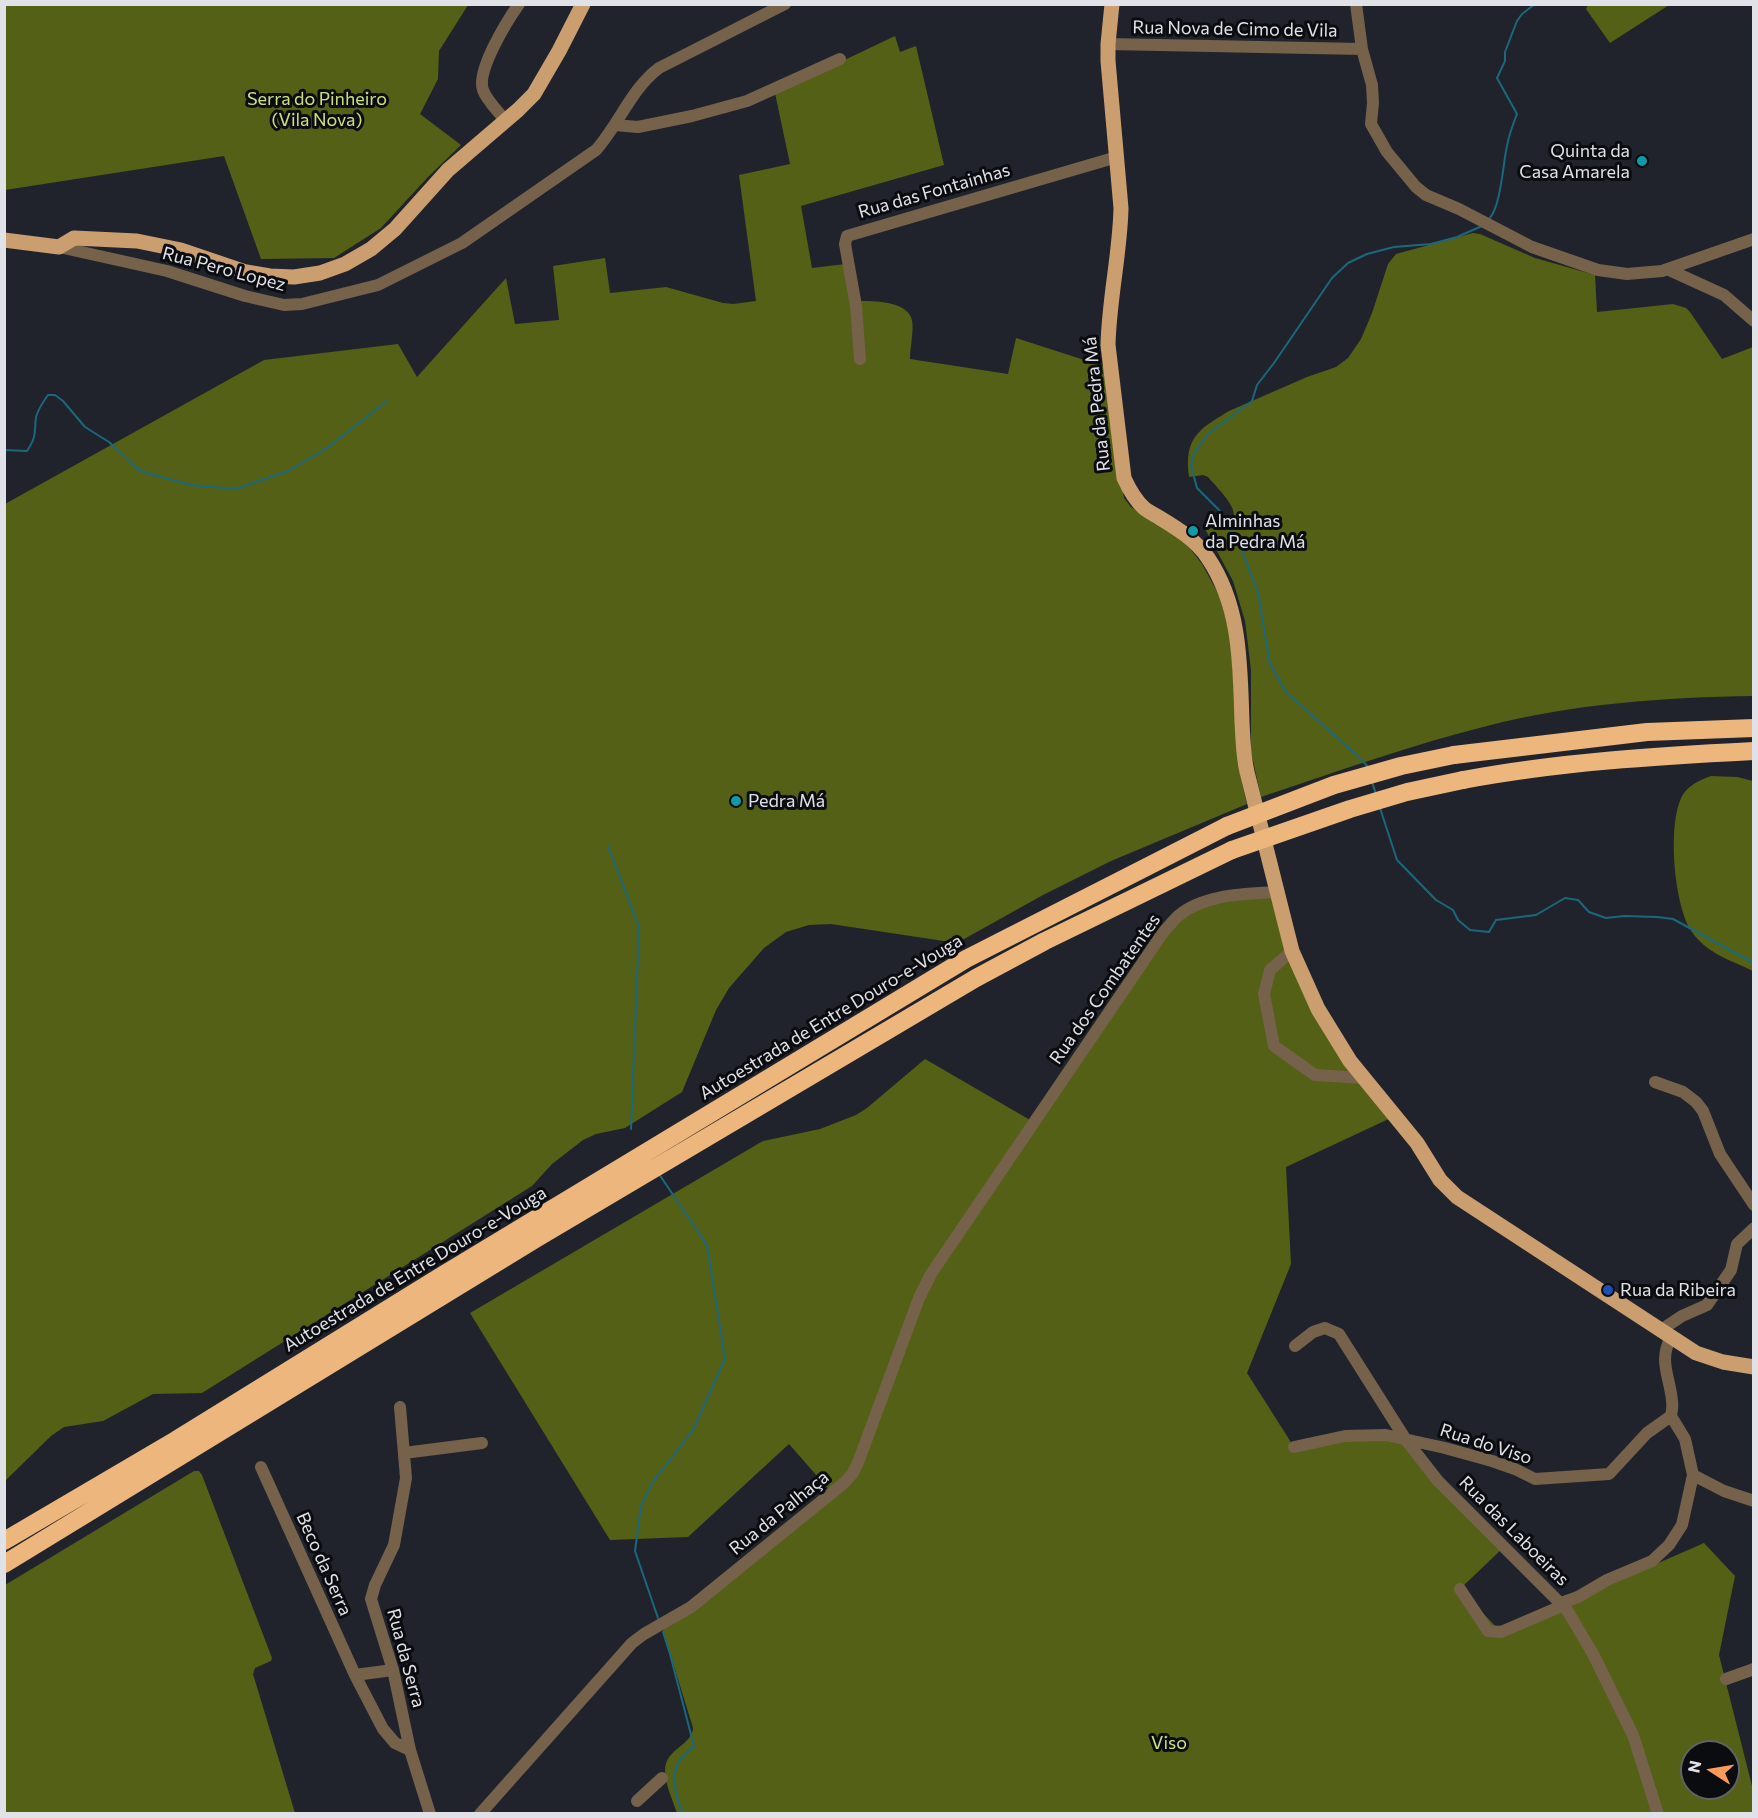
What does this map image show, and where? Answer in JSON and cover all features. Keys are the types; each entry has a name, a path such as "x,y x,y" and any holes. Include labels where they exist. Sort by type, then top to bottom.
{"highway":[{"name":"Autoestrada de Entre Douro-e-Vouga","path":"4,1541 176,1440 433,1281 966,959 1227,826 1334,785 1401,766 1454,755 1647,732 1754,728"},
{"name":"Autoestrada de Entre Douro-e-Vouga","path":"4,1564 537,1238 976,978 1045,941 1232,850 1350,808 1407,792 1463,780 1512,771 1653,756 1754,751"}],"main road":[{"path":"4,240 59,247 74,238 136,241 181,250 246,272 270,276 294,277 320,273 345,264 371,249 395,229 448,170 534,94 583,4"},
{"name":"Rua da Pedra Má","path":"1112,4 1108,45 1109,89 1121,192 1121,226 1108,323 1108,345 1124,478 1132,495 1144,509 1183,532 1203,550 1216,571 1233,613 1239,656 1245,762 1277,892"},
{"path":"1277,892 1292,951 1318,1009 1350,1061 1417,1143 1440,1180 1457,1197 1696,1353 1723,1362 1754,1367"}],"street":[{"path":"505,120 483,89 482,77 487,61 519,4"},
{"name":"Rua Pero Lopez","path":"59,247 167,271 245,296 284,305 302,304 378,285 462,243 596,150 636,91 646,78 659,68 764,9 785,4"},
{"path":"1356,4 1362,49 1372,85 1371,124 1387,152 1416,188 1426,195 1459,209 1532,247 1598,270 1627,274 1662,271 1754,239"},
{"name":"Rua Nova de Cimo de Vila","path":"1108,45 1362,49"},
{"path":"615,125 638,127 692,116 747,101 840,59"},
{"name":"Rua das Fontainhas","path":"860,359 856,306 845,244 847,236 1117,157"},
{"path":"1667,269 1724,295 1754,321"},
{"name":"Rua dos Combatentes","path":"1003,1168 1162,934 1179,915 1214,899 1277,892"},
{"path":"1292,951 1270,970 1264,994 1274,1046 1315,1075 1364,1078"},
{"path":"1655,1082 1683,1092 1696,1102 1703,1111 1720,1154 1754,1204"},
{"name":"Rua da Palhaça","path":"480,1814 632,1643 691,1607 844,1483 853,1473 860,1460 919,1298 931,1274 1003,1168"},
{"path":"1460,1589 1488,1631 1501,1632 1557,1608 1561,1603 1578,1597 1607,1580 1652,1561 1669,1545 1682,1526 1693,1475 1685,1439 1671,1416 1673,1402 1665,1371 1666,1333 1683,1316 1707,1305 1731,1270 1737,1244 1754,1228"},
{"name":"Rua das Laboeiras","path":"1295,1346 1313,1332 1325,1328 1339,1334 1407,1440 1438,1481 1567,1610 1593,1654 1633,1735 1658,1814"},
{"name":"Rua da Serra","path":"400,1407 406,1478 394,1545 375,1585 371,1599 393,1670 410,1750 430,1814"},
{"name":"Rua do Viso","path":"1294,1447 1345,1436 1386,1435 1492,1461 1535,1479 1579,1477 1609,1474 1647,1433 1671,1416"},
{"path":"404,1454 482,1443"},
{"name":"Beco da Serra","path":"261,1467 354,1675 383,1729 395,1743 410,1750"},
{"path":"1693,1475 1724,1491 1754,1501"},
{"path":"1726,1679 1754,1669"},
{"path":"354,1675 393,1670"},
{"path":"636,1803 662,1778"}],"green space":[{"name":"Serra do Pinheiro (Vila Nova)","path":"5,4 468,5 439,51 438,79 420,114 461,145 381,228 334,258 261,259 224,156 5,190"},
{"path":"1588,4 1669,5 1610,43 1586,9"},
{"path":"895,36 900,52 916,46 944,165 801,206 812,268 845,264 852,301 886,303 903,308 909,313 912,320 910,359 1008,374 1016,338 1106,367 1124,498 1131,507 1185,542 1202,564 1220,597 1230,635 1240,775 1247,804 1111,861 1043,895 957,943 831,924 809,925 786,932 764,948 729,988 716,1010 682,1092 625,1128 596,1134 583,1140 552,1164 532,1186 202,1393 153,1394 103,1421 64,1427 51,1436 5,1481 5,504 264,360 398,344 417,377 506,278 515,324 559,320 553,266 605,258 610,293 666,287 723,303 756,301 739,175 790,164 775,93"},
{"path":"1473,233 1535,258 1595,275 1597,312 1673,304 1686,308 1690,312 1722,359 1753,347 1753,696 1619,703 1519,718 1374,759 1261,797 1251,752 1251,670 1245,621 1233,581 1205,529 1222,527 1231,522 1234,516 1233,510 1224,495 1208,477 1203,475 1189,477 1191,444 1201,430 1229,411 1336,367 1348,358 1361,339 1388,264 1396,254"},
{"path":"1711,776 1737,777 1753,781 1753,971 1720,956 1698,940 1686,920 1681,903 1674,863 1675,822 1678,805 1690,787"},
{"name":"Viso","path":"1277,892 1318,1009 1395,1116 1286,1167 1291,1264 1247,1373 1294,1447 1345,1436 1406,1440 1504,1547 1460,1589 1501,1632 1704,1543 1735,1576 1719,1655 1753,1790 1753,1813 677,1813 666,1781 666,1763 692,1734 693,1728 662,1627 832,1493 789,1444 688,1537 610,1540 470,1313 763,1141 820,1129 856,1115 925,1059 1037,1124 1162,934 1204,902"},
{"path":"194,1471 199,1471 202,1475 272,1658 271,1661 255,1668 253,1674 295,1813 5,1813 5,1585"}],"waterway":[{"path":"1489,219 1496,205 1508,142 1517,114 1497,78 1505,61 1505,52 1517,21 1535,4"},
{"path":"1369,768 1286,692 1270,664 1258,592 1240,546 1221,512 1197,488 1191,466 1194,453 1208,434 1252,401 1257,385 1332,278 1348,263 1367,254 1394,247 1431,244 1457,237 1482,226"},
{"path":"4,450 27,451 34,438 39,408 48,395 55,395 85,427 109,442 140,471 191,485 235,489 288,471 327,448 387,401"},
{"path":"1372,782 1376,794"},
{"path":"1380,808 1397,860 1436,900 1453,910 1458,920 1470,930 1489,932 1496,920 1536,915 1565,898 1578,900 1589,912 1606,918 1624,916 1673,919 1754,963"},
{"path":"608,846 639,927 631,1129"},
{"path":"658,1618 635,1551 641,1506 652,1483 693,1430 725,1359 707,1245 659,1174"},
{"path":"663,1632 694,1746 680,1760 675,1771 676,1790 683,1814"}],"place":[{"name":"Quinta da Casa Amarela","path":"1642,161"},
{"name":"Alminhas da Pedra Má","path":"1193,531"},
{"name":"Pedra Má","path":"736,801"},
{"name":"Rua da Ribeira","path":"1608,1290"}]}
